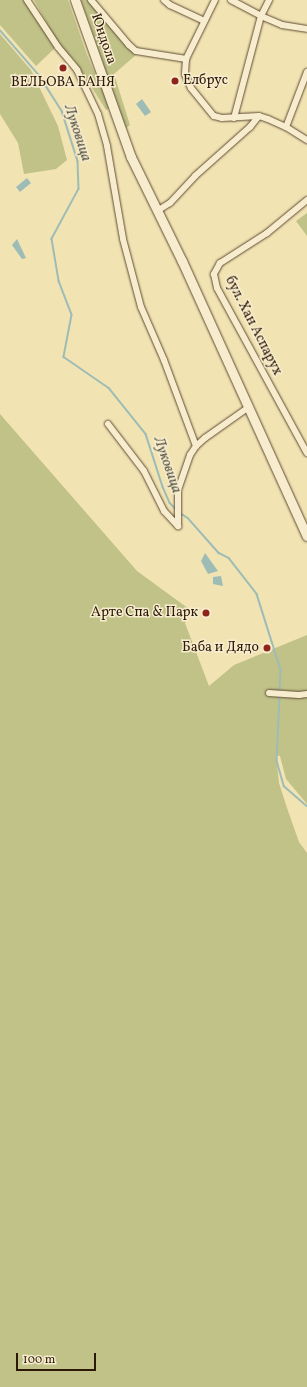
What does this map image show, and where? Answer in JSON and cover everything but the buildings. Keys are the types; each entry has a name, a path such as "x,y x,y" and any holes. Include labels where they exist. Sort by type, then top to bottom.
{"main road":[{"name":"Юндола","path":"75,0 104,86 131,157 249,407 307,536"}],"street":[{"path":"27,0 58,47 76,70 98,114 107,146 124,239 141,307 164,360 196,446"},
{"name":"Юндола","path":"91,0 129,45 136,51 186,59"},
{"path":"164,0 170,5 204,21"},
{"path":"215,0 186,59 184,67 187,81 214,116 234,118 259,116 286,127 307,140"},
{"path":"231,0 282,25 307,29"},
{"path":"234,118 261,16 269,0"},
{"path":"286,127 307,72"},
{"path":"157,212 170,204 195,176 250,127 259,116"},
{"name":"бул. Хан Аспарух","path":"307,200 267,233 220,262 214,274 217,288 307,453"},
{"path":"108,424 144,471 164,511 178,526 178,490 181,477 196,446 249,407"},
{"path":"272,694 307,694"}],"green space":[{"path":"0,0 25,0 55,48 36,66 0,25"},
{"path":"34,0 68,0 87,55 110,108 106,110 75,61 59,45"},
{"path":"81,0 90,0 137,54 114,74 130,125 126,128"},
{"path":"0,34 31,70 58,126 67,160 56,169 24,174 18,143 0,114"},
{"path":"307,213 307,236 296,221"},
{"path":"0,414 137,571 189,609 185,623 209,686 234,665 307,635 307,804 286,779 280,756 276,755 279,783 299,842 307,853 307,1387 0,1387"}],"water":[{"path":"142,99 151,112 145,116 136,104"},
{"path":"27,178 31,183 20,192 16,187"},
{"path":"17,239 26,258 22,259 12,245"},
{"path":"205,553 218,571 208,574 201,561"},
{"path":"221,576 223,586 213,584 213,577"}],"waterway":[{"name":"Луковица","path":"0,30 39,75 62,111 78,161 79,189 52,239 59,281 72,315 64,357 109,388 146,434 163,487 170,503 176,509"},
{"name":"Луковица","path":"180,513 188,518 219,553 229,558 257,594 281,670 280,692"},
{"name":"Луковица","path":"280,696 277,761 284,786 307,806"}],"place":[{"name":"ВЕЛЬОВА БАНЯ","path":"63,68"},
{"name":"Елбрус","path":"175,81"},
{"name":"Арте Спа & Парк","path":"206,613"},
{"name":"Баба и Дядо","path":"267,648"}]}
